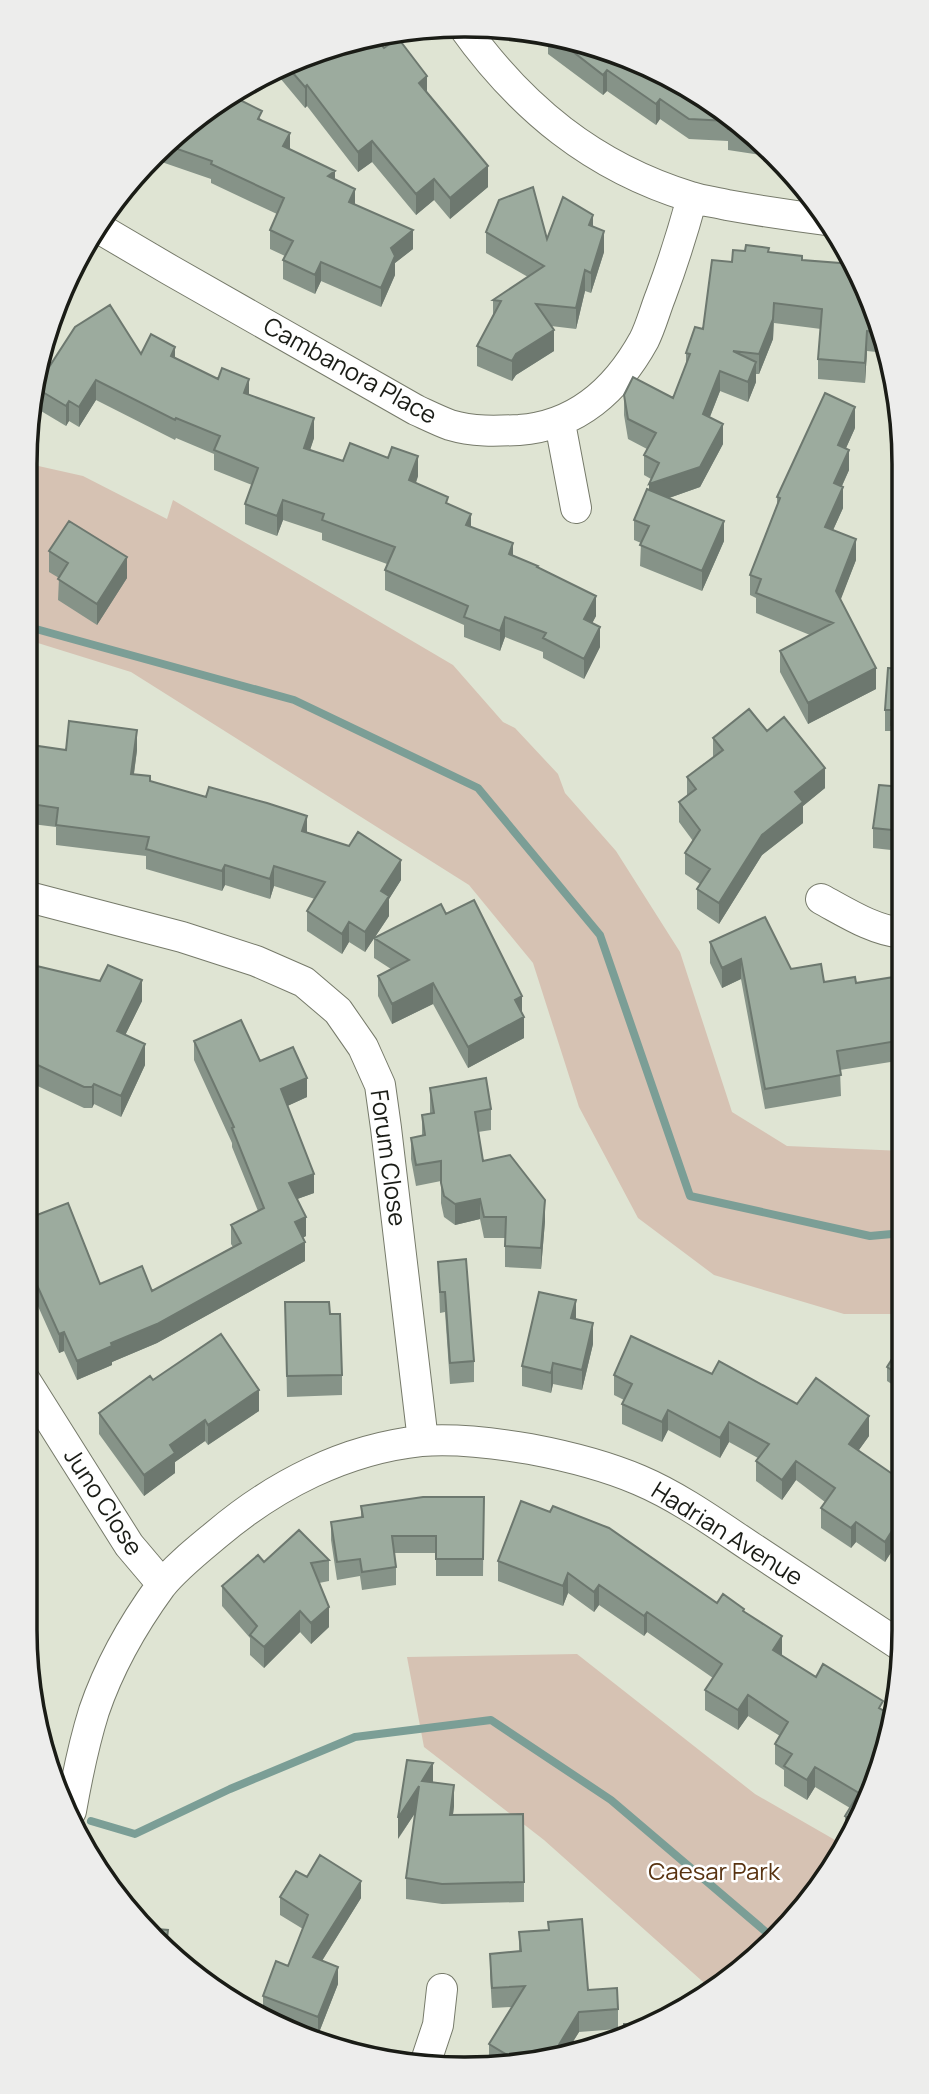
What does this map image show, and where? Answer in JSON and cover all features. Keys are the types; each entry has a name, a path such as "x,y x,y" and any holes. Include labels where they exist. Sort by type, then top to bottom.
{"street":[{"path":"471,37 517,93 550,124 591,153 692,198 772,214 814,219"},
{"name":"Cambanora Place","path":"106,232 416,410 450,425 487,432 530,429 560,423 587,407 628,367 645,338 678,250 692,198"},
{"path":"560,423 576,508"},
{"path":"821,899 863,922 892,932"},
{"name":"Forum Close","path":"37,900 182,937 256,961 304,982 338,1011 363,1047 380,1085 423,1441"},
{"name":"Juno Close","path":"37,1400 129,1545 162,1584"},
{"name":"Hadrian Avenue","path":"73,1801 95,1708 117,1657 162,1584 234,1520 272,1493 343,1459 381,1448 423,1441 463,1441 506,1446 553,1453 595,1464 641,1481 691,1507 892,1640"},
{"path":"428,2055 438,2025 442,1989"}],"green space":[{"path":"37,466 83,476 167,519 173,500 453,665 503,722 515,728 558,774 565,793 616,851 680,952 732,1112 787,1146 892,1151 892,1314 844,1314 714,1275 638,1218 579,1107 533,963 469,885 131,672 37,643"},
{"name":"Caesar Park","path":"577,1654 755,1794 836,1841 786,1912 747,1951 705,1983 544,1840 424,1747 407,1657"}],"building":[{"path":"401,41 427,76 419,83 488,166 450,198 434,179 416,194 372,141 358,152 307,85 305,87 293,73 354,51 381,45 384,48"},
{"path":"571,50 602,59 654,81 718,120 689,119 660,99 656,104 607,70 603,75"},
{"path":"241,100 262,111 258,119 290,133 283,146 335,171 328,176 355,189 349,202 413,230 391,248 395,256 381,288 321,262 315,275 283,260 293,241 270,230 284,198 211,164 212,161 176,149 204,125"},
{"path":"533,187 547,239 563,197 593,215 589,225 604,231 591,273 585,270 576,308 536,304 554,330 516,354 512,361 477,346 501,301 493,300 544,266 486,232 499,200"},
{"path":"746,245 769,248 768,252 802,256 802,260 842,263 871,331 867,331 865,363 818,359 822,309 774,303 773,319 759,354 733,351 756,362 748,382 720,371 703,414 723,424 700,467 649,484 659,463 644,455 656,433 628,419 624,395 633,377 673,398 690,354 686,353 695,327 703,329 712,260 732,262 733,250 745,251"},
{"path":"110,305 141,354 151,334 175,347 171,356 218,379 222,368 249,379 244,393 314,418 304,448 343,461 350,443 388,458 392,447 418,456 409,480 448,497 446,503 471,514 466,525 513,543 509,554 596,596 584,619 600,627 584,659 543,638 546,633 505,617 500,631 464,617 468,606 385,570 395,547 322,520 324,514 283,500 277,516 245,504 258,468 214,450 220,436 176,418 175,420 96,380 79,407 69,401 66,406 43,392 48,369 75,327"},
{"path":"825,393 855,407 838,445 849,450 834,483 843,487 825,527 856,539 836,591 876,668 808,703 780,651 833,623 756,593 761,579 750,575 780,498 777,497"},
{"path":"647,489 724,521 702,571 640,545 649,526 634,520"},
{"path":"69,521 127,557 97,604 58,579 68,563 49,551"},
{"path":"888,668 892,668 892,710 885,710"},
{"path":"749,709 767,731 784,717 825,768 795,792 803,802 762,835 719,903 697,889 710,869 685,853 700,830 679,802 696,789 687,777 723,750 713,738"},
{"path":"69,721 137,730 131,774 150,776 150,781 206,797 209,787 307,816 302,831 349,846 358,832 401,860 381,891 389,896 365,932 349,922 342,934 307,911 325,882 274,866 270,879 225,865 222,871 146,849 149,837 56,825 58,808 37,805 37,746 66,750"},
{"path":"879,785 892,786 892,830 873,828"},
{"path":"474,900 522,996 515,1000 524,1017 468,1047 433,983 392,1004 378,976 409,960 374,938 441,904 446,914"},
{"path":"765,917 791,969 821,964 824,982 855,977 856,983 892,977 892,1042 837,1051 841,1075 765,1089 741,959 722,968 710,942"},
{"path":"108,965 142,980 117,1031 145,1044 121,1096 94,1084 92,1087 84,1087 37,1065 37,966 100,981"},
{"path":"241,1020 260,1061 293,1047 307,1078 281,1089 314,1174 289,1183 306,1217 295,1222 305,1242 157,1324 77,1361 64,1332 59,1334 37,1285 37,1215 68,1203 100,1284 142,1266 152,1291 241,1243 231,1225 264,1208 232,1128 234,1127 194,1041"},
{"path":"486,1078 491,1109 475,1112 483,1161 510,1155 545,1200 541,1248 505,1246 506,1217 484,1217 480,1199 455,1204 444,1196 441,1161 416,1165 411,1138 425,1135 422,1115 434,1113 430,1088"},
{"path":"466,1259 474,1361 450,1363 445,1292 440,1292 438,1262"},
{"path":"539,1292 576,1300 571,1318 593,1323 582,1370 553,1363 551,1373 522,1366"},
{"path":"285,1302 329,1302 330,1314 340,1314 342,1375 287,1376"},
{"path":"221,1334 259,1390 208,1425 205,1420 170,1445 175,1453 144,1475 99,1413 150,1376 153,1380"},
{"path":"631,1336 712,1374 719,1361 797,1404 816,1378 869,1416 849,1444 892,1474 892,1531 885,1542 856,1522 851,1528 821,1508 835,1488 796,1461 782,1480 756,1461 769,1444 729,1422 720,1438 668,1410 662,1422 622,1404 632,1384 614,1375"},
{"path":"423,1497 484,1497 483,1559 436,1559 436,1536 392,1536 396,1567 362,1572 360,1559 337,1562 331,1522 363,1517 361,1506"},
{"path":"521,1501 550,1512 553,1506 609,1528 717,1603 723,1594 744,1609 743,1611 782,1636 773,1650 816,1677 823,1664 883,1701 879,1708 884,1711 878,1740 870,1767 849,1818 845,1816 859,1793 815,1767 807,1780 784,1766 792,1754 775,1744 788,1722 748,1695 738,1710 705,1690 722,1664 647,1612 644,1616 599,1585 594,1592 568,1573 563,1586 498,1561"},
{"path":"299,1530 329,1560 311,1563 329,1607 311,1623 300,1611 264,1647 250,1635 257,1626 222,1586 258,1555 264,1562"},
{"path":"407,1760 433,1763 422,1781 454,1785 450,1815 523,1814 524,1882 442,1884 406,1878 419,1786 398,1818"},
{"path":"320,1855 361,1881 313,1957 338,1967 318,2017 263,1996 276,1961 288,1966 308,1915 280,1897 296,1871 307,1877"},
{"path":"582,1919 588,1990 617,1988 618,2009 579,2012 558,2047 507,2055 489,2044 525,1986 492,1988 490,1954 521,1951 519,1932 549,1930 548,1922"}],"waterway":[{"path":"37,629 294,700 478,788 600,935 690,1196 870,1236 892,1234"},
{"path":"91,1821 135,1834 230,1789 355,1737 491,1720 611,1800 767,1932"}]}
